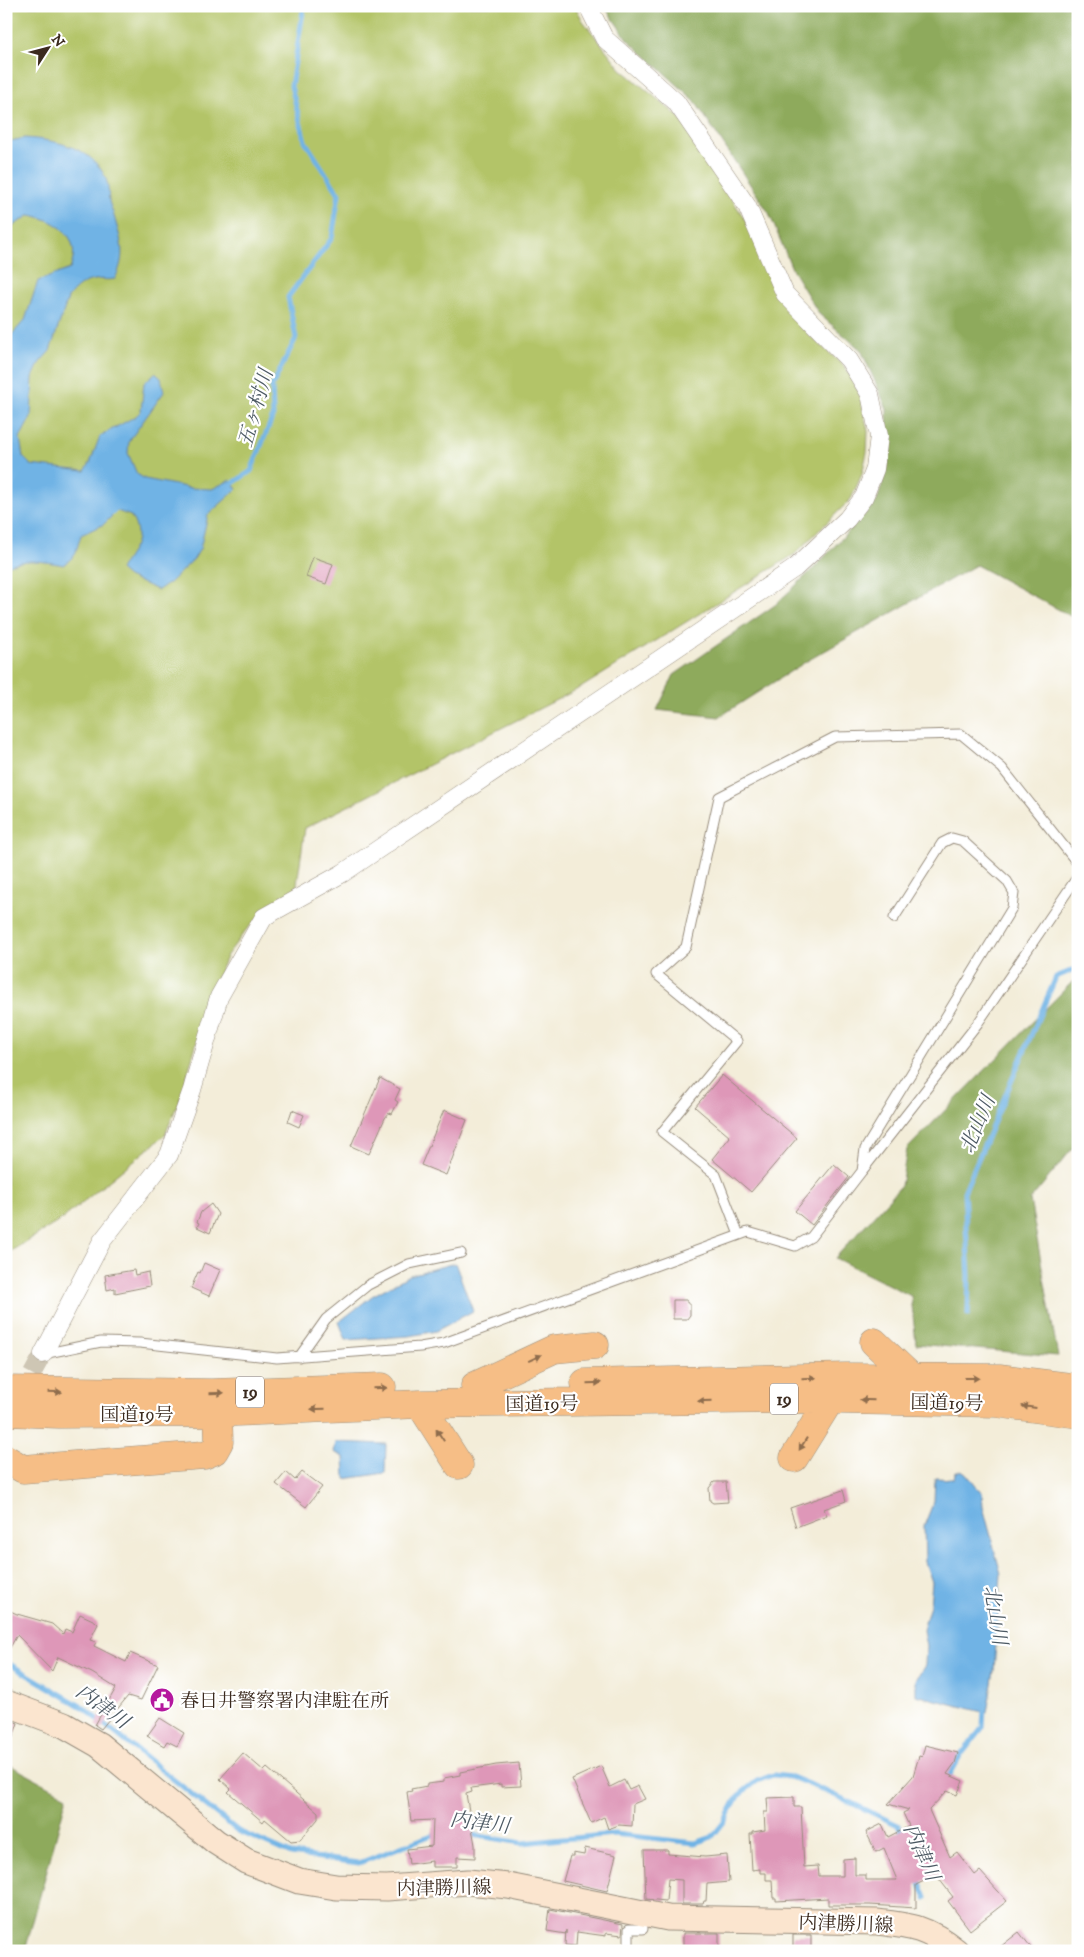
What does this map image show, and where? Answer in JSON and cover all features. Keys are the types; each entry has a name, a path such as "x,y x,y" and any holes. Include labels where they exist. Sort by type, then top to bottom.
{"highway":[{"path":"874,1342 912,1377"},
{"path":"475,1386 554,1349 596,1345"},
{"name":"国道19号","path":"6,1390 211,1394 475,1386 912,1377 999,1378 1078,1388"},
{"path":"794,1458 830,1400"},
{"name":"国道19号","path":"6,1412 59,1414 218,1413 420,1404 830,1400 996,1403 1078,1414"},
{"path":"420,1404 460,1465"},
{"path":"6,1459 23,1469 204,1455 214,1451 219,1442 218,1413"}],"main road":[{"name":"内津勝川線","path":"6,1703 64,1725 99,1745 216,1842 246,1861 300,1881 336,1887 387,1888 468,1882 508,1886 668,1918 877,1922 910,1926 937,1936 956,1951"}],"street":[{"path":"43,1354 102,1241 169,1155 192,1090 219,997 264,917 343,874 795,568 847,519 864,497 875,469 879,436 870,394 849,360 785,294 747,206 676,102 604,38 588,6"}],"lane":[{"path":"739,1235 716,1175 662,1132 737,1041 656,974 686,947 719,796 835,737 961,734 1002,768 1078,864"},
{"path":"862,1171 865,1149 1012,908 1014,893 1007,881 962,841 952,838 942,843 894,918"},
{"path":"43,1354 101,1342 140,1343 277,1358 420,1347 444,1343 748,1232 795,1246 811,1237 978,1023 1078,876"},
{"path":"299,1357 326,1319 368,1285 409,1264 461,1253"},
{"path":"629,1951 629,1929 643,1929 642,1912"}],"green space":[{"path":"6,6 575,6 583,21 621,69 679,117 746,221 783,302 808,334 845,367 859,392 868,431 867,452 862,474 851,499 795,554 582,687 305,828 296,891 267,910 246,930 227,955 212,989 182,1093 165,1135 61,1220 6,1254"},
{"path":"604,6 1078,6 1078,620 976,565 807,661 719,717 657,710 674,675 775,605 814,568 877,501 888,465 887,409 861,350 819,314 793,271 769,213 694,100 627,39"},
{"path":"1078,976 1078,1142 1030,1200 1058,1356 916,1344 911,1296 835,1258 901,1186 907,1149"},
{"path":"6,1763 67,1796 25,1951 6,1951"}],"water":[{"path":"25,138 61,143 72,147 83,152 100,168 107,182 109,201 119,233 122,255 115,279 98,279 87,282 76,289 68,298 50,351 40,362 33,377 31,417 20,438 23,457 31,465 85,471 100,436 136,416 141,411 144,383 155,373 161,378 164,392 129,441 128,453 137,474 145,479 191,488 212,489 230,480 237,489 208,515 200,549 194,559 169,583 158,590 128,577 120,570 135,544 137,532 131,516 117,511 104,524 81,535 75,555 64,565 27,561 6,567 6,341 25,320 38,281 70,269 73,258 73,248 65,232 50,221 40,217 30,215 13,226 6,238 6,142"},
{"path":"455,1263 473,1311 436,1331 410,1336 346,1340 339,1322 372,1296 410,1275"},
{"path":"336,1442 386,1444 385,1473 345,1479 344,1457 334,1452"},
{"path":"961,1470 967,1474 982,1492 983,1507 1001,1574 994,1671 987,1713 916,1695 916,1680 925,1665 926,1646 923,1630 930,1605 932,1582 925,1562 924,1526 934,1501 935,1478 954,1479 955,1473"}],"building":[{"path":"313,557 333,564 326,584 306,577"},
{"path":"722,1075 797,1138 751,1192 712,1159 730,1137 695,1107"},
{"path":"380,1078 400,1089 395,1100 398,1102 392,1114 389,1113 385,1118 369,1154 351,1146"},
{"path":"292,1110 304,1115 299,1127 288,1122"},
{"path":"444,1110 467,1120 446,1175 421,1165"},
{"path":"834,1164 849,1177 812,1225 795,1211"},
{"path":"211,1204 218,1214 210,1233 197,1227 199,1223 197,1222 201,1212"},
{"path":"204,1263 220,1270 209,1296 191,1288"},
{"path":"134,1270 135,1275 148,1272 150,1286 115,1293 115,1288 107,1290 105,1275"},
{"path":"673,1300 687,1300 687,1303 690,1303 690,1315 687,1319 673,1319"},
{"path":"286,1472 295,1480 302,1472 322,1487 306,1507 276,1484"},
{"path":"714,1482 726,1482 728,1502 713,1503 710,1501 709,1488"},
{"path":"843,1490 846,1501 824,1509 827,1515 796,1527 790,1508"},
{"path":"6,1609 52,1624 63,1634 65,1629 72,1632 80,1614 95,1621 98,1624 90,1640 96,1642 94,1646 126,1662 130,1653 158,1665 141,1700 128,1696 101,1729 95,1725 116,1688 92,1673 58,1657 52,1671 17,1635 6,1655"},
{"path":"6,1718 18,1723 8,1751 6,1750"},
{"path":"160,1718 184,1733 177,1746 167,1741 164,1746 147,1736"},
{"path":"925,1745 958,1753 955,1763 947,1774 963,1781 957,1795 947,1791 929,1810 950,1857 957,1852 975,1875 980,1871 1007,1901 970,1930 948,1901 953,1897 936,1875 916,1885 916,1908 828,1905 828,1898 776,1901 776,1898 773,1898 772,1880 766,1880 766,1873 760,1873 760,1869 752,1870 750,1834 765,1830 764,1812 768,1812 767,1798 794,1797 794,1807 801,1807 804,1867 818,1866 819,1876 843,1876 843,1859 855,1858 855,1875 866,1875 866,1880 897,1880 884,1848 876,1852 866,1832 882,1824 888,1837 909,1826 903,1813 909,1810 888,1804 913,1776 919,1756 922,1757"},
{"path":"243,1753 264,1771 267,1768 318,1812 318,1819 300,1840 291,1841 265,1819 263,1822 228,1792 231,1789 220,1779"},
{"path":"519,1763 521,1786 501,1787 501,1784 471,1788 472,1792 466,1794 475,1845 475,1858 457,1857 457,1867 432,1867 432,1861 409,1864 407,1849 432,1846 433,1820 411,1821 407,1792 412,1791 411,1789 427,1786 427,1784 444,1782 444,1778 460,1775 460,1772"},
{"path":"601,1766 610,1787 624,1780 629,1790 638,1786 645,1799 633,1804 632,1826 619,1825 608,1829 604,1817 591,1823 572,1779"},
{"path":"585,1848 616,1855 607,1891 563,1881 570,1856 573,1856 573,1853 584,1855"},
{"path":"644,1850 668,1850 668,1854 705,1857 727,1855 729,1882 707,1884 706,1901 703,1904 682,1904 682,1880 668,1879 666,1901 646,1899"},
{"path":"550,1909 623,1924 622,1935 606,1933 606,1936 577,1932 576,1946 565,1945 566,1934 547,1931"},
{"path":"1019,1932 1034,1951 995,1951"},
{"path":"683,1933 719,1933 719,1951 683,1951"},
{"path":"793,1935 811,1935 811,1951 793,1951"}],"waterway":[{"name":"五ヶ村川","path":"229,486 251,471 273,416 272,386 296,338 288,297 332,238 339,194 305,141 291,86 304,6"},
{"name":"北山川","path":"968,1314 969,1276 964,1192 1056,977 1078,968"},
{"name":"内津川","path":"6,1662 84,1708 238,1831 291,1854 359,1863 437,1833"},
{"name":"北山川","path":"947,1780 961,1755 983,1727 984,1708"},
{"name":"内津川","path":"467,1834 522,1843 614,1834 695,1843 712,1837 724,1822 738,1796 757,1781 773,1775 791,1777 826,1791 898,1825 903,1837"},
{"name":"内津川","path":"918,1878 926,1898"}],"tunnel":[{"path":"19,1398 43,1354"}],"place":[{"name":"春日井警察署内津駐在所","path":"162,1700"}]}
